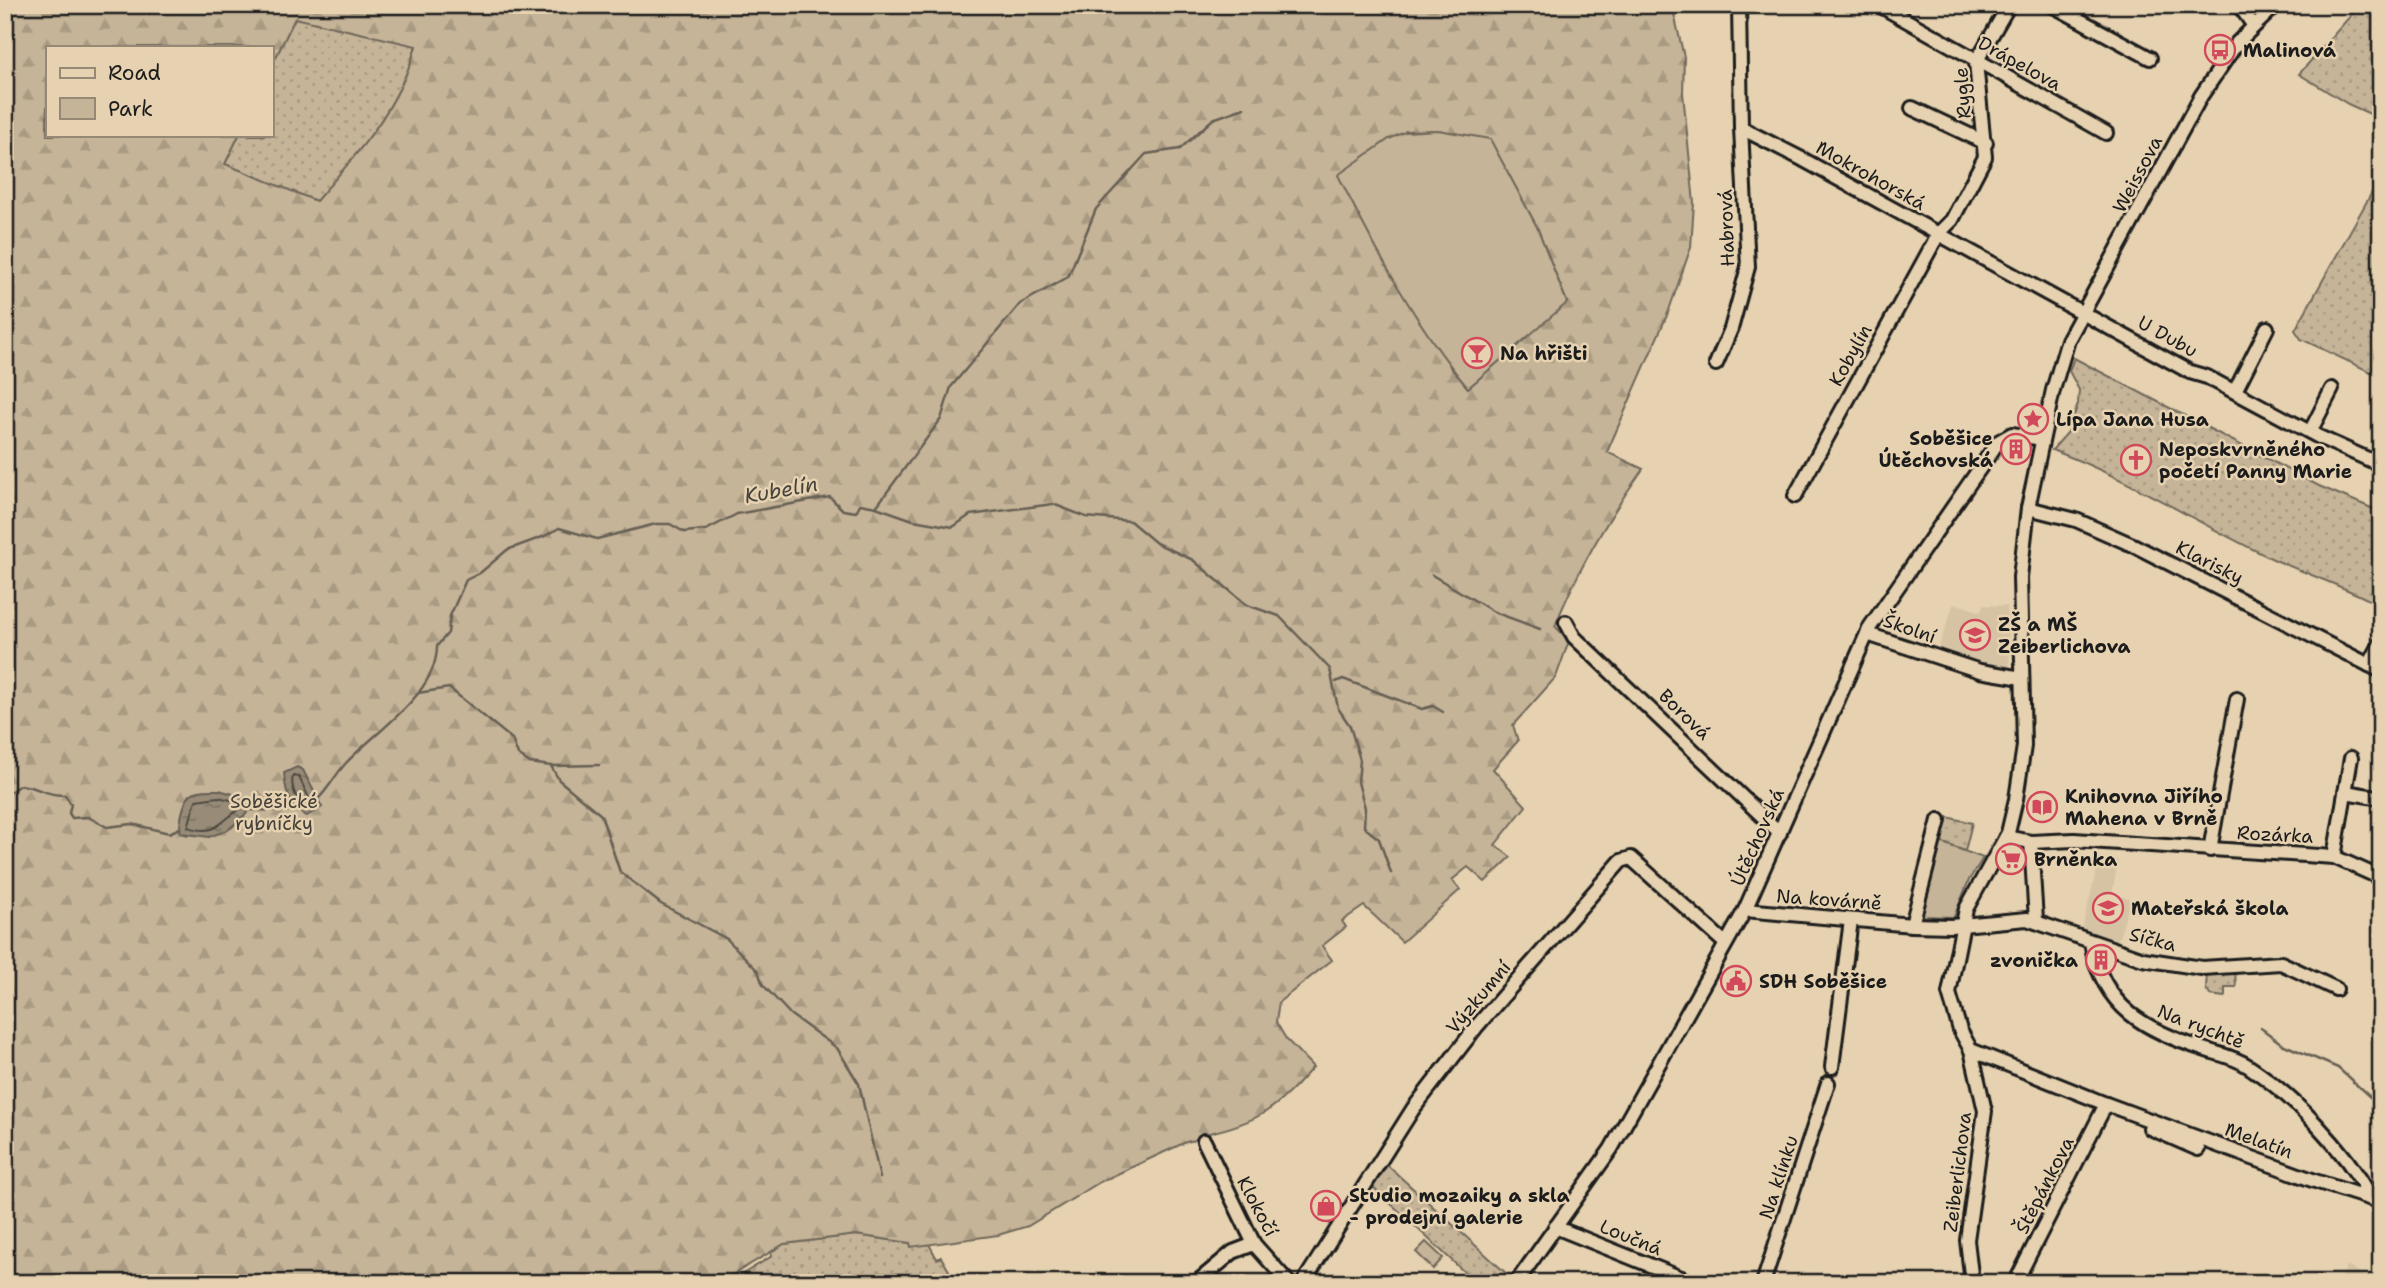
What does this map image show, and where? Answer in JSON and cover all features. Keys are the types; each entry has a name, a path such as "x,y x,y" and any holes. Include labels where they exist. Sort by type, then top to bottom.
{"street":[{"name":"Drápelova","path":"1879,5 2106,133"},
{"name":"Rygle","path":"1939,233 1952,220 1985,157 1986,143 1976,62 2010,5"},
{"path":"2052,5 2150,58"},
{"path":"2239,5 2254,26"},
{"name":"Weissova","path":"2056,376 2064,349 2201,96 2237,43 2276,5"},
{"path":"1736,8 1741,128"},
{"name":"Rygle","path":"1912,108 1986,143"},
{"name":"Mokrohorská","path":"1741,128 2084,313"},
{"name":"Habrová","path":"1716,364 1731,329 1748,267 1741,128"},
{"name":"Kobylín","path":"1795,496 1939,233"},
{"name":"U Dubu","path":"2084,313 2190,372 2235,391 2311,432 2381,465"},
{"path":"2235,391 2267,328"},
{"name":"Zeiberlichova","path":"1972,1283 1967,1240 1984,1111 1971,1050 1960,1030 1949,993 1962,924 1972,895 2006,837 2013,819 2024,746 2020,577 2028,508 2056,376"},
{"path":"2311,432 2332,389"},
{"name":"Útěchovská","path":"1516,1283 1611,1149 1745,910 1867,634 1998,442 2012,434 2042,439"},
{"name":"Klarisky","path":"2028,508 2076,520 2135,546 2375,668 2381,643"},
{"name":"Borová","path":"1566,622 1574,637 1780,834"},
{"name":"Školní","path":"1867,634 1980,671 2022,678"},
{"path":"2210,850 2237,699"},
{"name":"Rozárka","path":"2334,857 2351,758"},
{"path":"2345,792 2381,798"},
{"path":"1912,925 1939,820"},
{"name":"Rozárka","path":"2006,837 2031,842 2074,840 2334,857 2381,878"},
{"path":"2031,842 2036,920"},
{"name":"Výzkumní","path":"1303,1283 1413,1109 1477,1026 1621,861 1631,858 1725,943"},
{"name":"Na kovárně","path":"1745,910 1912,925 1962,924"},
{"name":"Síčka","path":"1962,924 2017,918 2036,920 2091,943 2177,966 2202,968 2281,963 2336,989"},
{"path":"1832,1067 1851,920"},
{"name":"Na rychtě","path":"2091,943 2100,974 2130,1016 2150,1029 2249,1067 2336,1146 2376,1199"},
{"name":"Melatín","path":"1971,1050 2106,1104 2315,1181 2376,1199"},
{"name":"Na klínku","path":"1763,1283 1828,1083"},
{"name":"Štěpánkova","path":"2015,1283 2106,1104"},
{"name":"Melatín","path":"2126,1111 2134,1121 2198,1149"},
{"name":"Klokočí","path":"1204,1141 1254,1244 1289,1283"},
{"name":"Loučná","path":"1555,1227 1694,1283"},
{"path":"1196,1283 1233,1252 1254,1244"}],"shaded area":[{"name":"ZŠ a MŠ Zeiberlichova","path":"1954,603 1981,612 1983,605 2007,606 2010,669 1937,652"},
{"name":"Mateřská škola","path":"2100,857 2118,860 2112,895 2131,899 2117,945 2081,933"},
{"path":"2347,1266 2373,1280 2371,1283 2339,1283"}],"green space":[{"name":"Soběšické rybníčky","path":"5,5 1672,5 1684,57 1683,93 1694,203 1691,247 1668,313 1607,452 1643,469 1594,545 1555,626 1569,641 1556,677 1513,725 1518,741 1493,769 1526,806 1495,845 1511,857 1485,882 1468,867 1452,880 1460,890 1402,942 1364,906 1342,921 1346,927 1322,946 1332,960 1279,1002 1276,1022 1286,1039 1313,1067 1288,1094 1254,1119 1205,1134 1205,1138 1186,1142 1100,1182 1028,1226 998,1235 911,1247 910,1243 856,1235 784,1244 719,1283 5,1283","holes":["1438,130 1490,140 1537,227 1567,302 1468,388 1450,367 1406,131","215,790 245,815 231,828 188,835 181,833 183,812 189,797 197,792"]},
{"path":"2360,5 2381,5 2381,119 2348,104 2299,74"},
{"path":"295,18 416,45 409,67 388,109 347,166 316,201 225,164 239,136 273,136 273,63"},
{"path":"1438,130 1490,139 1537,227 1567,303 1468,388 1413,312 1338,175 1389,139 1405,132"},
{"path":"2381,176 2381,377 2301,339 2295,330"},
{"path":"2074,358 2319,486 2381,512 2381,606 2273,559 2108,474 2052,450 2068,432 2078,404 2079,390 2069,371"},
{"path":"1947,817 1972,823 1965,851 1940,842"},
{"path":"1940,842 1983,858 1969,880 1954,917 1920,916"},
{"path":"2235,969 2236,987 2225,987 2225,997 2210,995 2206,989 2207,972"},
{"path":"1386,1164 1508,1275 1504,1283 1476,1283 1372,1186"},
{"path":"856,1235 910,1243 911,1246 929,1244 937,1259 941,1257 956,1283 911,1283 910,1279 908,1283 728,1283 772,1256 771,1252 784,1244"},
{"path":"1426,1242 1443,1258 1433,1269 1416,1252"}],"water":[{"path":"297,767 303,770 322,807 307,816 296,809 286,786 284,773"},
{"path":"219,790 247,798 247,813 228,830 209,837 181,833 182,813 190,795 200,791"}],"waterway":[{"name":"Kubelín","path":"316,801 346,763 416,695 427,680 437,646 448,633 450,616 466,580 480,573 507,550 559,528 597,539 656,524 670,524 684,532 706,530 737,514 830,497 843,510 856,512 860,504 876,507 941,419 951,387 1020,304 1068,277 1096,209 1146,154 1180,149 1213,119 1244,108"},
{"path":"876,507 913,520 953,527 970,515 1053,504 1086,517 1130,521 1156,543 1193,560 1247,605 1279,616 1330,669 1338,708 1350,726 1360,760 1358,782 1365,808 1364,827 1379,839 1391,873"},
{"path":"1432,575 1494,612 1540,629"},
{"path":"1336,682 1343,679 1422,709 1433,706 1443,712"},
{"path":"418,693 449,688 512,739 518,755 530,763 551,766 559,780 601,815 620,872 661,904 727,939 758,971 763,985 791,1015 837,1048 859,1084 880,1178"},
{"path":"551,766 599,765"},
{"name":"Kubelín","path":"5,795 20,785 27,786 65,795 71,804 69,813 72,818 88,817 107,827 132,824 169,833 180,828"},
{"name":"Kubelín","path":"246,810 299,811"},
{"path":"2261,1028 2282,1044 2338,1068 2381,1107"}],"place":[{"name":"Malinová","path":"2220,50"},
{"name":"Na hřišti","path":"1477,353"},
{"name":"Lípa Jana Husa","path":"2033,419"},
{"name":"Soběšice Útěchovská","path":"2016,449"},
{"name":"Neposkvrněného početí Panny Marie","path":"2136,460"},
{"name":"ZŠ a MŠ Zeiberlichova","path":"1975,635"},
{"name":"Knihovna Jiřího Mahena v Brně","path":"2042,807"},
{"name":"Brněnka","path":"2011,859"},
{"name":"Mateřská škola","path":"2108,908"},
{"name":"zvonička","path":"2101,960"},
{"name":"SDH Soběšice","path":"1736,981"},
{"name":"Studio mozaiky a skla - prodejní galerie","path":"1326,1206"}]}
